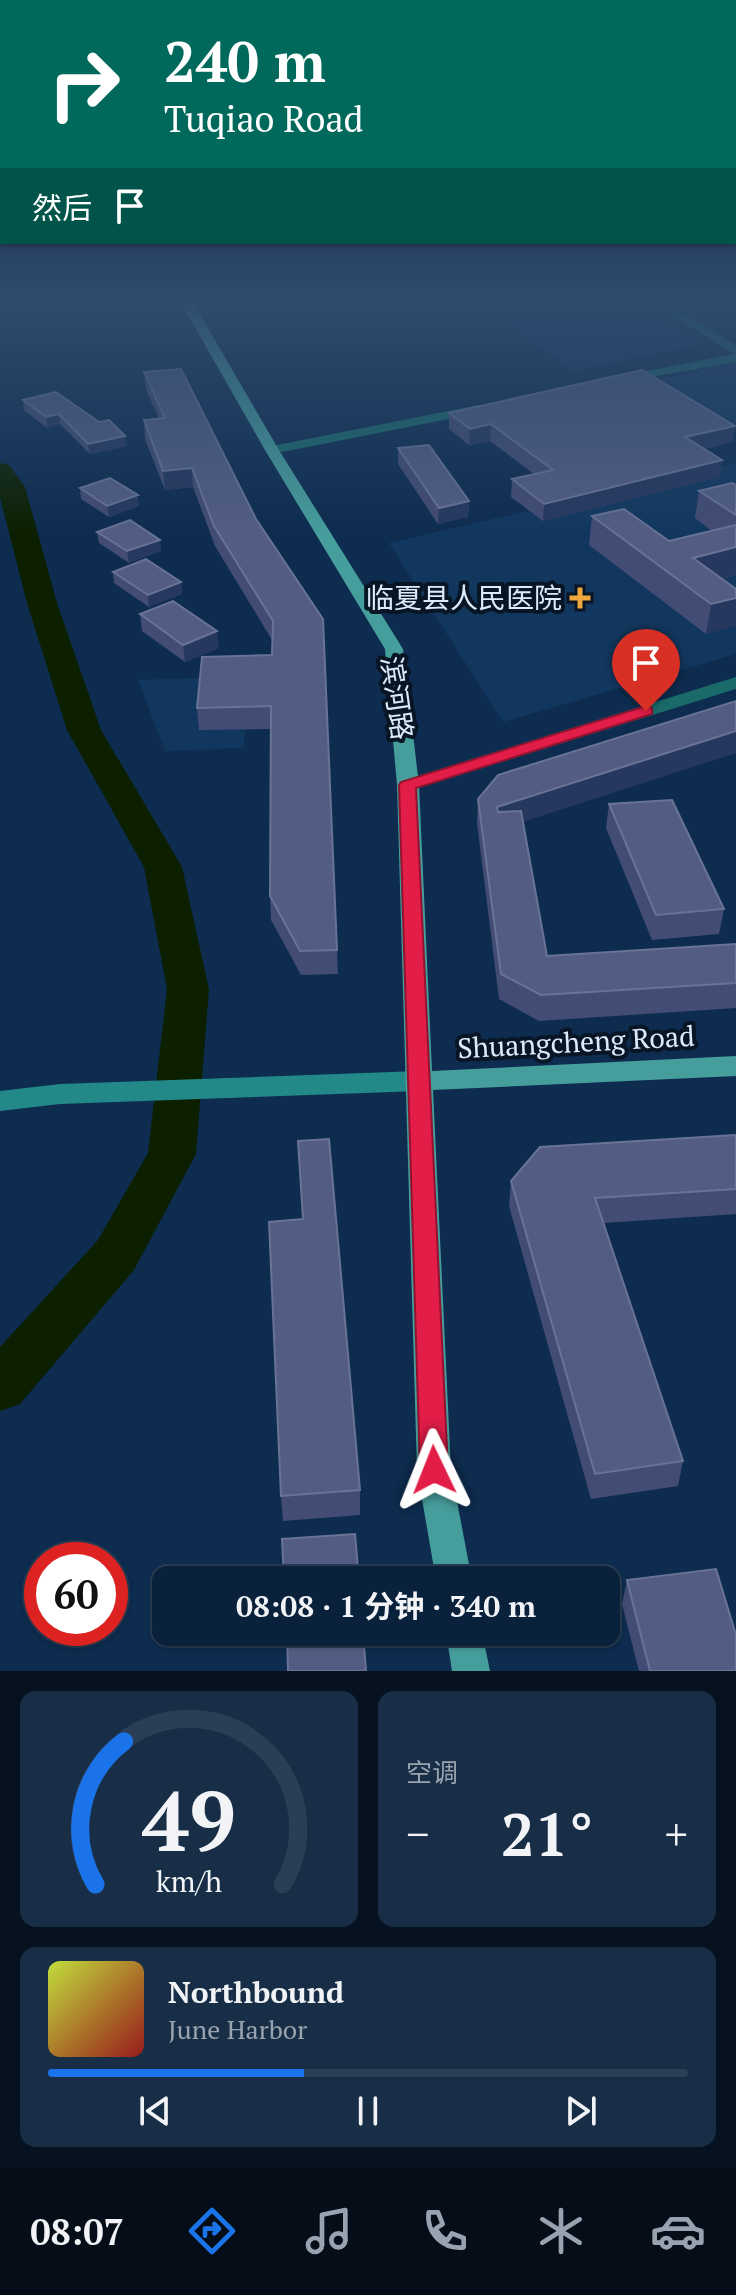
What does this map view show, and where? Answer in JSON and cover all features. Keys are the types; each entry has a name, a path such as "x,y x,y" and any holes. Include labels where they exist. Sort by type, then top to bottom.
{"main road":[{"name":"滨河路","path":"231,379 394,649 408,785 434,1470 451,1566"},
{"name":"Shuangcheng Road","path":"419,1081 736,1066"},
{"path":"0,1101 102,1092 419,1081"},
{"path":"467,1646 471,1671"}],"street":[{"path":"612,382 628,379"},
{"path":"272,450 488,407"},
{"path":"408,785 736,683"}],"shaded area":[{"path":"663,379 736,379 736,429 650,382"},
{"name":"临夏县人民医院","path":"736,463 736,654 503,722 389,543"},
{"path":"247,676 244,748 165,751 138,680"}],"building":[{"path":"147,379 186,379 256,519 323,619 337,950 300,951 270,896 271,706 197,708 202,657 272,655 273,621 214,526 192,468 163,471 144,420 165,418"},
{"path":"602,379 657,379 735,426 685,437 722,460 544,504 512,479 553,470 491,424 470,429 449,413"},
{"path":"56,392 99,422 109,420 125,436 88,444 59,414 46,417 23,400"},
{"path":"429,445 469,501 439,508 398,448"},
{"path":"110,478 138,495 107,506 80,488"},
{"path":"732,483 736,485 736,515 699,491"},
{"path":"624,509 669,541 736,525 736,547 693,558 736,589 736,598 711,604 592,516"},
{"path":"130,520 160,540 127,551 97,532"},
{"path":"146,559 181,582 148,595 113,572"},
{"path":"173,601 217,631 183,645 140,614"},
{"path":"736,701 736,731 497,807 498,812 521,811 547,956 736,944 736,983 541,995 501,974 478,799 498,775"},
{"path":"672,800 724,909 656,915 609,804"},
{"path":"736,1135 736,1189 595,1198 683,1461 595,1474 511,1181 540,1147"},
{"path":"329,1139 360,1490 281,1496 269,1222 303,1219 298,1141"},
{"path":"355,1534 358,1566 283,1566 282,1539"},
{"path":"716,1569 736,1635 736,1671 650,1671 627,1580"},
{"path":"287,1646 364,1646 366,1671 288,1671"}],"waterway":[{"path":"0,471 11,487 42,603 84,730 163,867 188,989 172,1154 116,1255 0,1386"}],"place":[{"name":"临夏县人民医院","path":"580,598"}],"route":[{"path":"434,1470 408,785 646,711"}]}
